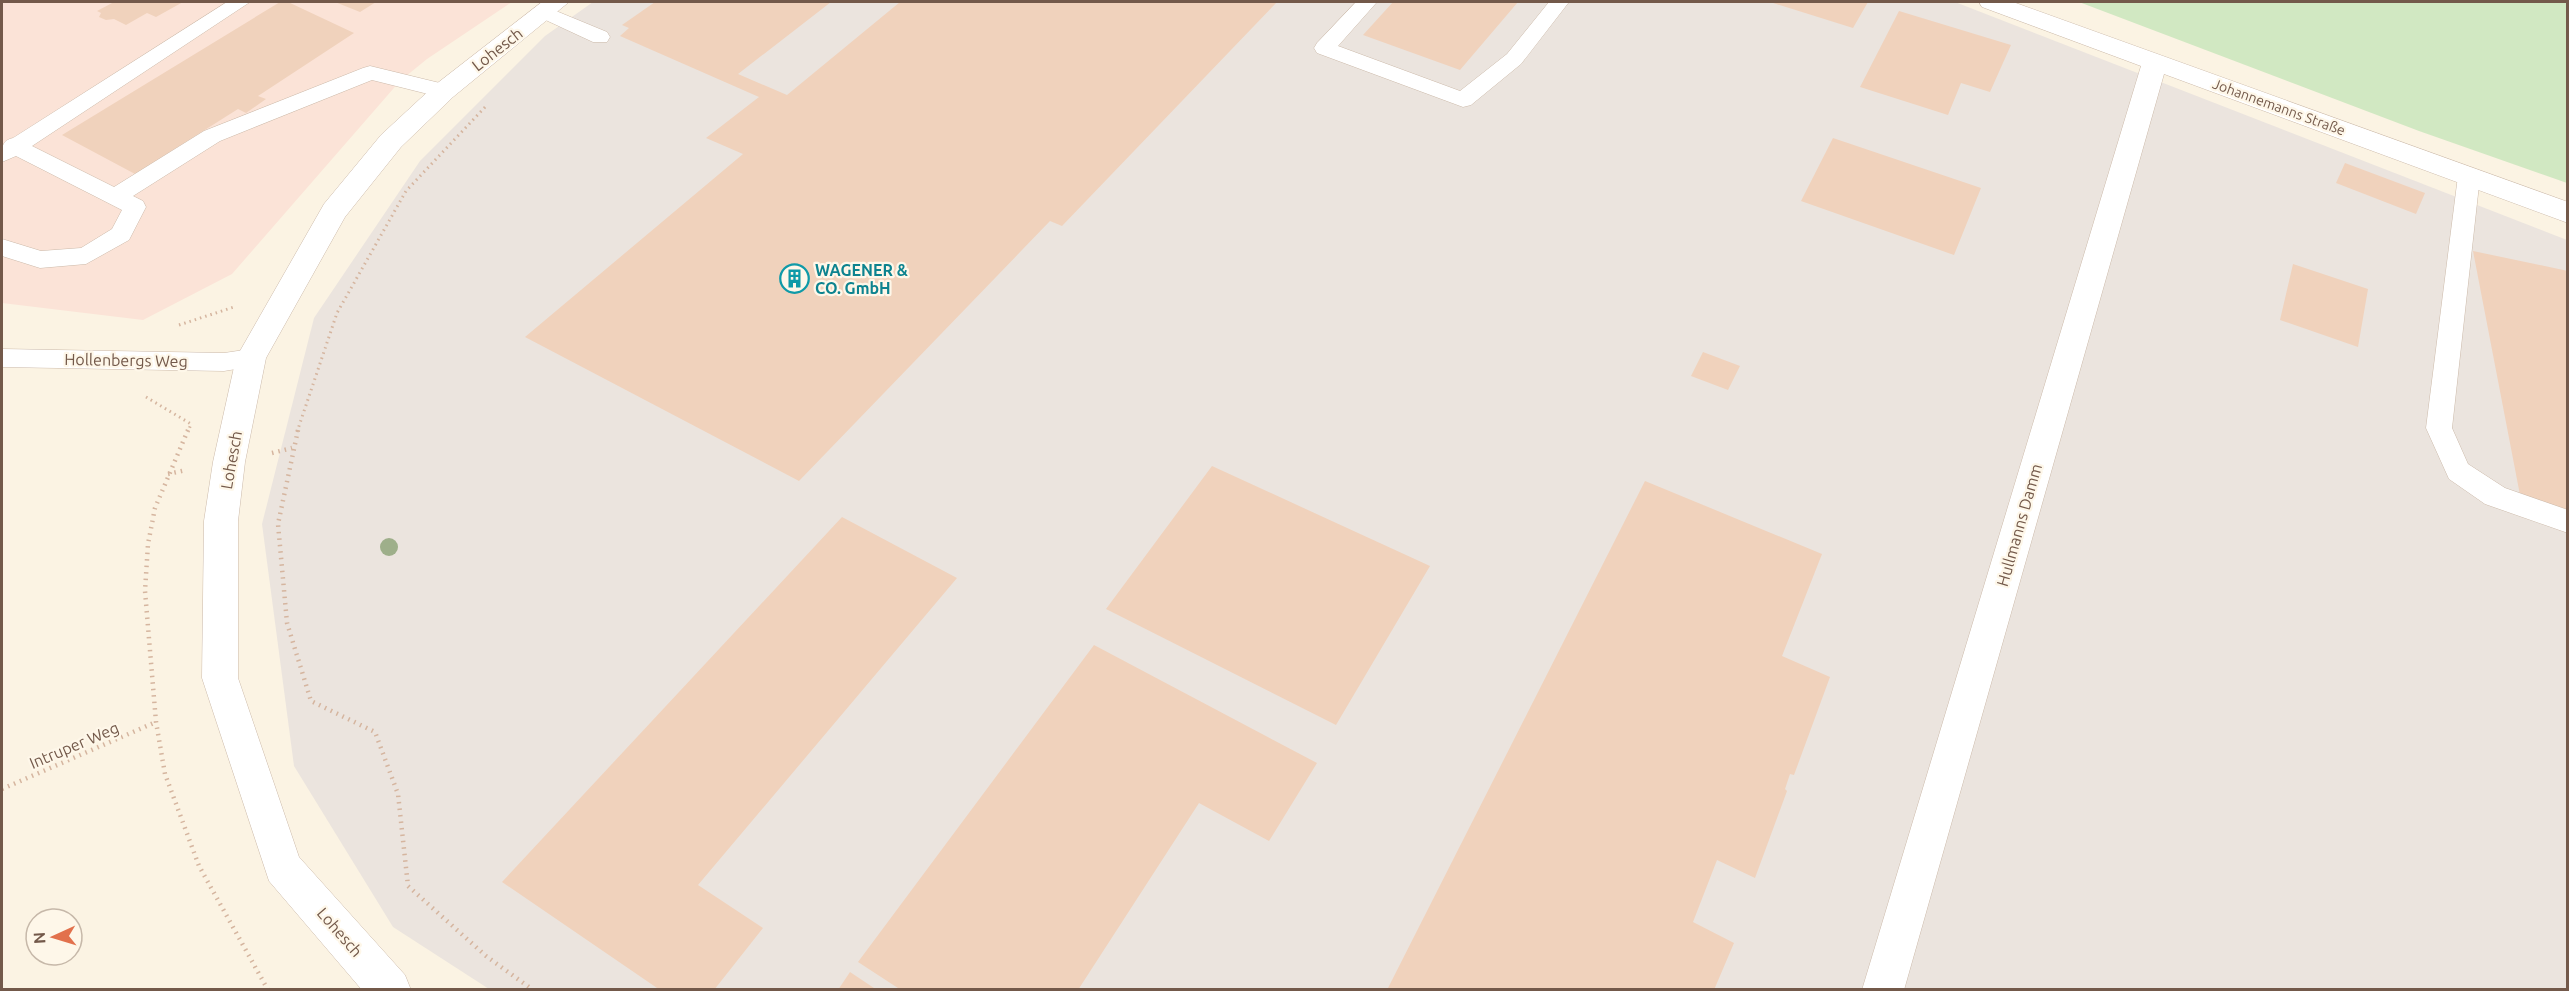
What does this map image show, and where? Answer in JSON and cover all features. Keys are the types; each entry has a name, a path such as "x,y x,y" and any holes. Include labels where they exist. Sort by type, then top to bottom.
{"street":[{"name":"Johannemanns Straße","path":"1991,2 2568,213"},
{"name":"Lohesch","path":"390,990 283,867 220,678 221,521 229,462 251,358 334,211 391,141 444,91 550,7"},
{"name":"Hullmanns Damm","path":"1883,990 2155,61"}],"lane":[{"path":"7,150 240,2"},
{"path":"1367,2 1324,48 1463,100 1514,59 1559,2"},
{"path":"550,7 600,37"},
{"path":"115,197 212,136 370,73 444,91"},
{"path":"2,247 40,260 86,256 121,234 135,207 7,150"},
{"path":"2469,176 2439,428 2458,471 2495,496 2568,522"},
{"name":"Hollenbergs Weg","path":"2,358 224,362 251,358"}],"path":[{"path":"493,100 406,191 337,313 292,448 278,524 286,623 311,701 375,732 399,794 408,886 486,956 533,990"},
{"path":"172,327 237,306"},
{"path":"142,395 191,424 155,508 148,544 145,591 156,722 165,774 199,866 268,990"},
{"name":"Intruper Weg","path":"2,789 156,722"}],"shaded area":[{"path":"2,2 512,2 427,59 400,81 232,274 143,320 2,303"},
{"path":"593,2 1955,2 2567,240 2567,989 489,989 393,927 294,766 262,524 314,318 420,161 545,36"}],"green space":[{"path":"2079,2 2567,2 2567,183 2419,131"}],"building":[{"path":"114,2 183,2 156,17 147,13 126,25 114,19 106,20 99,17 101,13 97,11"},
{"path":"280,2 288,2 354,33 258,96 266,99 246,113 238,109 135,174 62,135"},
{"path":"335,2 376,2 360,12"},
{"path":"655,2 831,2 738,74 787,95 900,2 1277,2 1062,226 1050,221 799,481 525,337 743,154 706,138 759,97 620,36 629,28 622,25"},
{"path":"1393,2 1518,2 1460,70 1363,35"},
{"path":"1770,2 1868,2 1853,28"},
{"path":"1899,11 2011,45 1990,92 1961,83 1948,115 1860,87"},
{"path":"1833,138 1981,188 1954,255 1801,201"},
{"path":"2345,163 2425,193 2416,214 2336,183"},
{"path":"2473,251 2568,271 2568,511 2520,495"},
{"path":"2293,264 2368,289 2358,347 2280,320"},
{"path":"1703,352 1740,366 1728,390 1691,376"},
{"path":"1212,466 1430,566 1336,725 1106,609"},
{"path":"1645,481 1822,554 1782,656 1830,677 1794,775 1790,774 1785,789 1787,791 1755,878 1717,860 1693,922 1734,943 1714,990 1387,990"},
{"path":"842,517 957,578 698,885 763,928 714,990 660,990 502,882"},
{"path":"1094,645 1317,763 1269,841 1199,803 1078,990 901,990 858,962"},
{"path":"850,972 877,990 838,990"}],"place":[{"name":"WAGENER & CO. GmbH","path":"794,279"}]}
